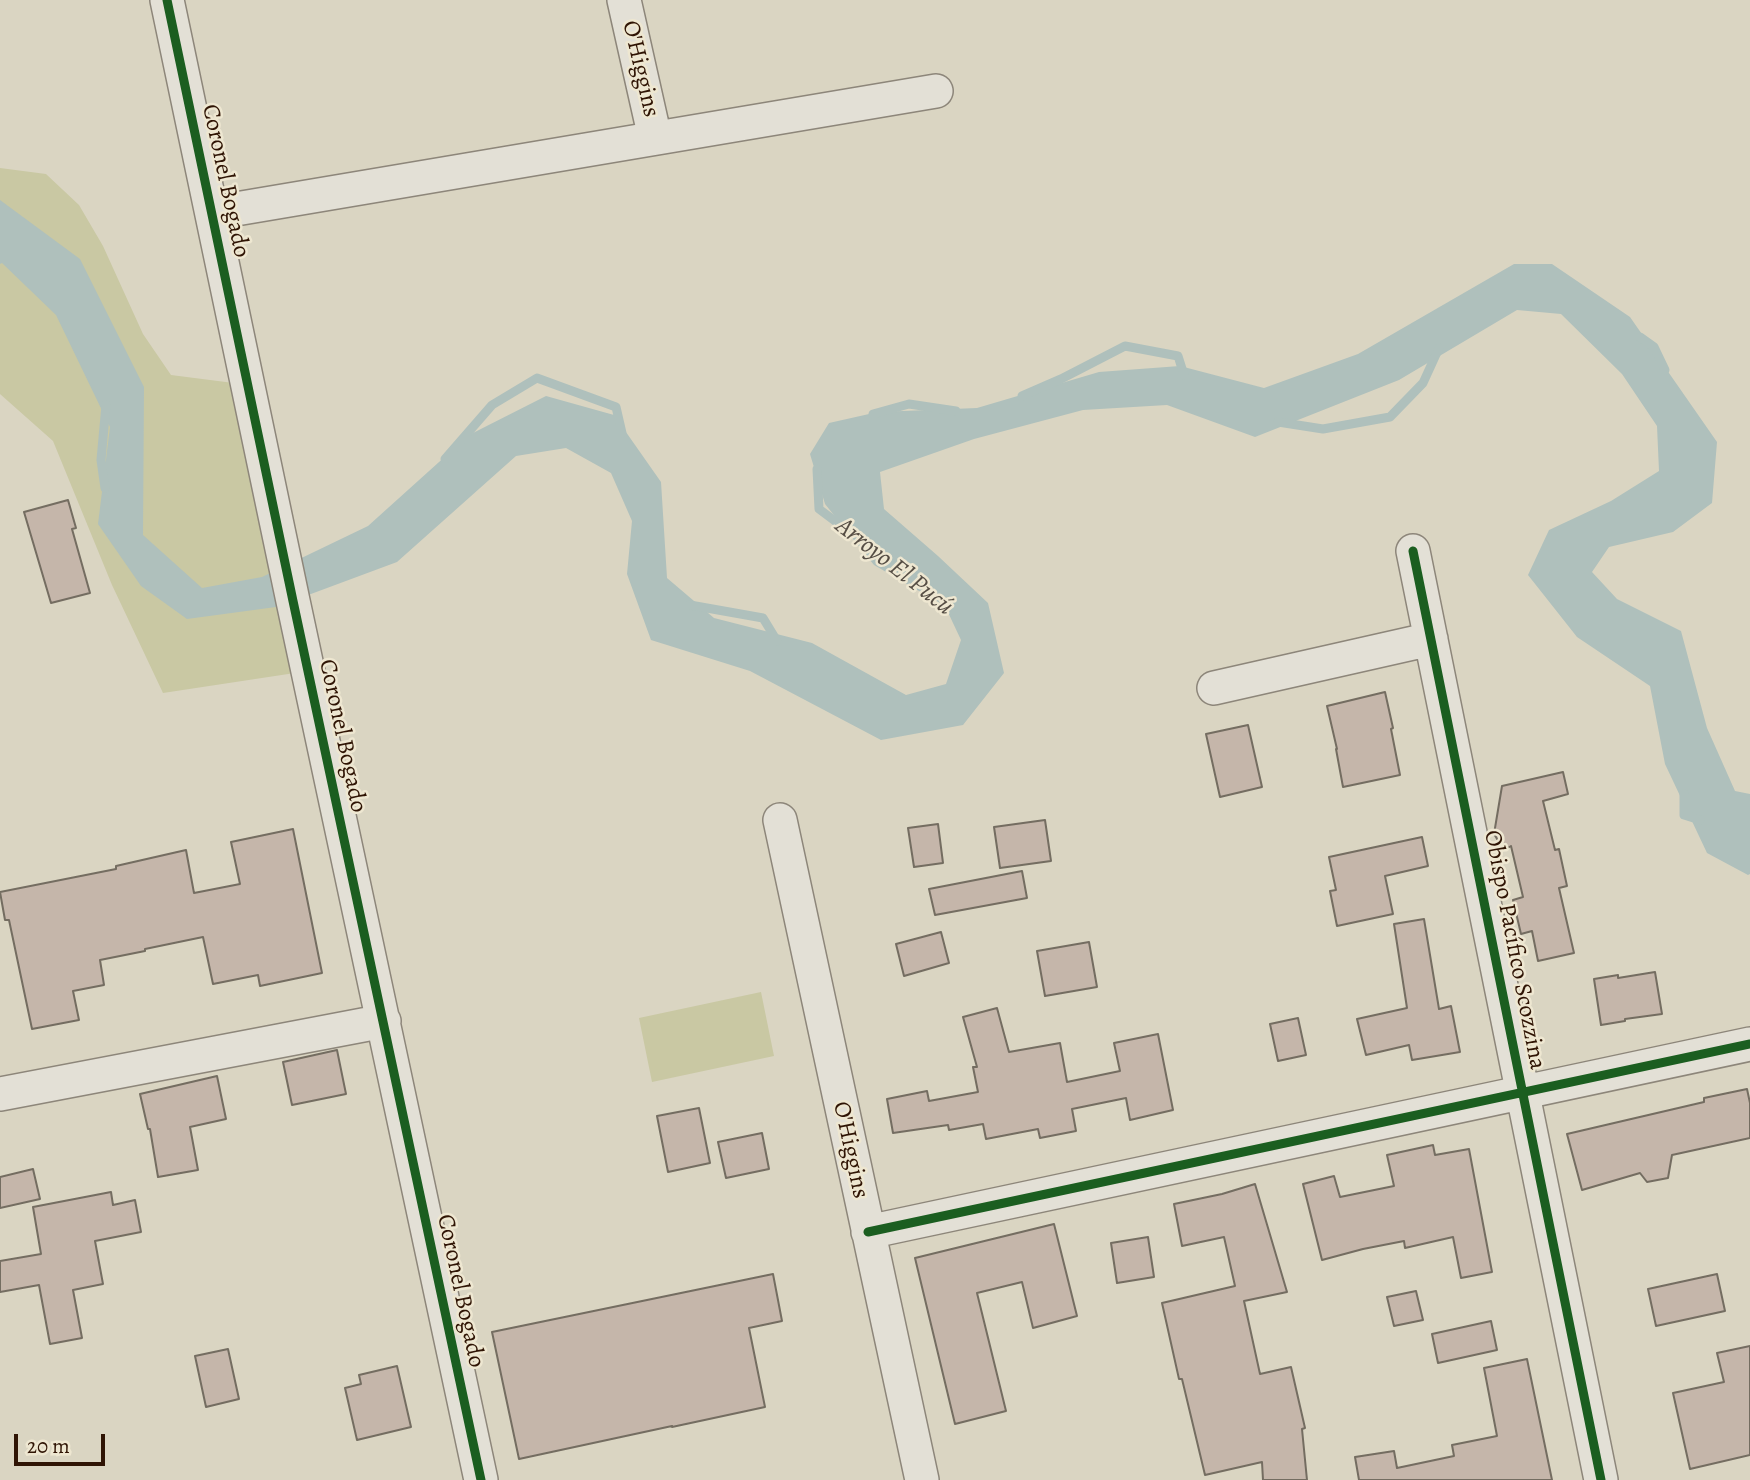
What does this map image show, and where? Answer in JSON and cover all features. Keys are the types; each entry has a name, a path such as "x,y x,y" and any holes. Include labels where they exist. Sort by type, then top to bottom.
{"street":[{"name":"Coronel Bogado","path":"167,0 481,1480"},
{"name":"O'Higgins","path":"624,0 655,138"},
{"path":"212,213 936,91"},
{"name":"Obispo Pacífico Scozzina","path":"1413,551 1601,1480"},
{"path":"1214,688 1431,639"},
{"name":"O'Higgins","path":"780,820 922,1480"},
{"path":"0,1094 384,1021"},
{"path":"868,1232 1750,1044"}],"green space":[{"path":"0,168 46,174 79,205 103,246 143,334 171,375 249,385 308,671 163,693 112,585 53,441 0,394"},
{"path":"761,992 774,1056 652,1082 639,1018"}],"water":[{"path":"0,200 80,259 144,387 143,535 202,588 262,577 368,526 469,435 546,396 614,415 661,482 667,578 714,618 812,643 906,695 946,684 961,640 945,606 874,565 825,504 810,454 829,423 878,412 977,408 1099,372 1180,366 1264,388 1358,354 1514,264 1552,264 1630,317 1717,442 1712,503 1673,532 1609,547 1592,572 1617,599 1681,631 1707,728 1735,791 1750,794 1750,874 1707,853 1665,764 1650,686 1577,637 1528,575 1549,530 1611,501 1659,471 1657,426 1622,374 1561,314 1517,310 1399,380 1255,437 1167,405 1083,410 974,439 880,472 884,509 988,603 1004,673 963,725 881,740 750,671 651,640 627,574 632,521 611,473 566,448 516,456 397,562 276,607 187,619 141,586 98,524 110,427 56,315 0,264"}],"building":[{"path":"68,500 76,528 72,529 90,593 51,603 24,512"},
{"path":"1385,692 1400,775 1343,787 1327,706"},
{"path":"1248,725 1262,787 1220,797 1206,734"},
{"path":"1563,772 1568,794 1543,801 1555,850 1559,849 1567,886 1559,888 1574,953 1538,961 1532,931 1521,934 1513,900 1523,897 1511,846 1504,850 1494,834 1502,786"},
{"path":"1045,820 1051,861 1000,868 994,827"},
{"path":"938,824 943,863 914,867 908,828"},
{"path":"293,829 322,973 260,986 258,975 213,984 203,937 100,960 104,985 73,991 79,1020 32,1029 9,920 5,920 0,892 116,869 116,866 186,850 194,893 240,884 231,842"},
{"path":"1422,837 1428,866 1385,876 1393,914 1337,926 1330,891 1336,890 1329,857"},
{"path":"1022,871 1027,898 935,915 929,889"},
{"path":"1424,919 1439,1009 1451,1006 1460,1052 1412,1060 1409,1045 1366,1055 1357,1019 1407,1008 1394,924"},
{"path":"941,932 949,963 904,976 896,944"},
{"path":"1089,942 1097,987 1045,996 1037,951"},
{"path":"1655,972 1662,1014 1601,1025 1594,979"},
{"path":"997,1008 1009,1052 1060,1043 1067,1082 1120,1071 1114,1043 1158,1034 1173,1110 1130,1120 1126,1098 1072,1109 1076,1131 1040,1138 1038,1129 986,1139 983,1124 949,1130 948,1125 893,1133 887,1099 927,1091 929,1101 978,1092 973,1067 977,1067 963,1017"},
{"path":"1298,1018 1306,1055 1278,1061 1270,1024"},
{"path":"337,1050 346,1094 292,1105 283,1062"},
{"path":"217,1076 226,1119 190,1127 198,1170 158,1177 150,1129 140,1094"},
{"path":"1747,1089 1750,1103 1750,1138 1672,1155 1668,1178 1647,1182 1640,1173 1582,1190 1567,1134 1704,1102 1704,1098"},
{"path":"699,1108 710,1163 668,1172 657,1116"},
{"path":"762,1133 769,1169 726,1178 718,1142"},
{"path":"1433,1145 1435,1155 1469,1149 1492,1272 1461,1278 1453,1237 1405,1248 1404,1241 1322,1260 1303,1184 1334,1176 1340,1197 1394,1186 1387,1155"},
{"path":"33,1169 40,1199 0,1208 0,1177"},
{"path":"1255,1184 1287,1292 1244,1301 1260,1374 1291,1367 1305,1428 1302,1429 1307,1480 1263,1480 1262,1462 1205,1475 1162,1303 1235,1286 1224,1237 1182,1246 1174,1204"},
{"path":"111,1192 113,1205 135,1200 141,1232 95,1241 103,1284 73,1290 82,1338 50,1344 39,1285 0,1292 0,1261 41,1254 33,1207"},
{"path":"1054,1224 1077,1316 1033,1328 1022,1282 977,1293 1006,1411 955,1424 915,1258"},
{"path":"1148,1237 1154,1277 1117,1283 1111,1243"},
{"path":"773,1274 782,1321 749,1328 765,1407 519,1459 492,1332"},
{"path":"1717,1274 1725,1311 1656,1326 1648,1289"},
{"path":"1416,1291 1423,1320 1394,1326 1387,1297"},
{"path":"1491,1321 1497,1350 1438,1363 1432,1334"},
{"path":"1750,1346 1750,1455 1690,1469 1673,1393 1724,1382 1717,1353"},
{"path":"228,1349 239,1399 206,1407 195,1356"},
{"path":"1527,1359 1552,1480 1359,1480 1355,1457 1394,1451 1397,1468 1454,1456 1452,1445 1497,1436 1484,1368"},
{"path":"397,1366 411,1427 357,1440 345,1388 361,1384 359,1375"}],"waterway":[{"name":"Arroyo El Pucú","path":"1640,337 1654,347 1665,370"},
{"name":"Arroyo El Pucú","path":"1022,396 1125,346 1178,356 1184,375"},
{"name":"Arroyo El Pucú","path":"1278,422 1323,429 1390,417 1423,383 1439,348"},
{"name":"Arroyo El Pucú","path":"445,459 492,405 537,378 616,407 622,433"},
{"name":"Arroyo El Pucú","path":"873,414 909,404 956,411"},
{"name":"Arroyo El Pucú","path":"105,488 101,460 106,405"},
{"name":"Arroyo El Pucú","path":"817,469 819,509 851,533"},
{"name":"Arroyo El Pucú","path":"690,605 763,618 777,641"},
{"name":"Arroyo El Pucú","path":"1684,794 1684,815 1700,820"}],"cycle path":[{"path":"167,0 481,1480"},
{"path":"1413,551 1601,1480"},
{"path":"868,1232 1750,1044"}]}
